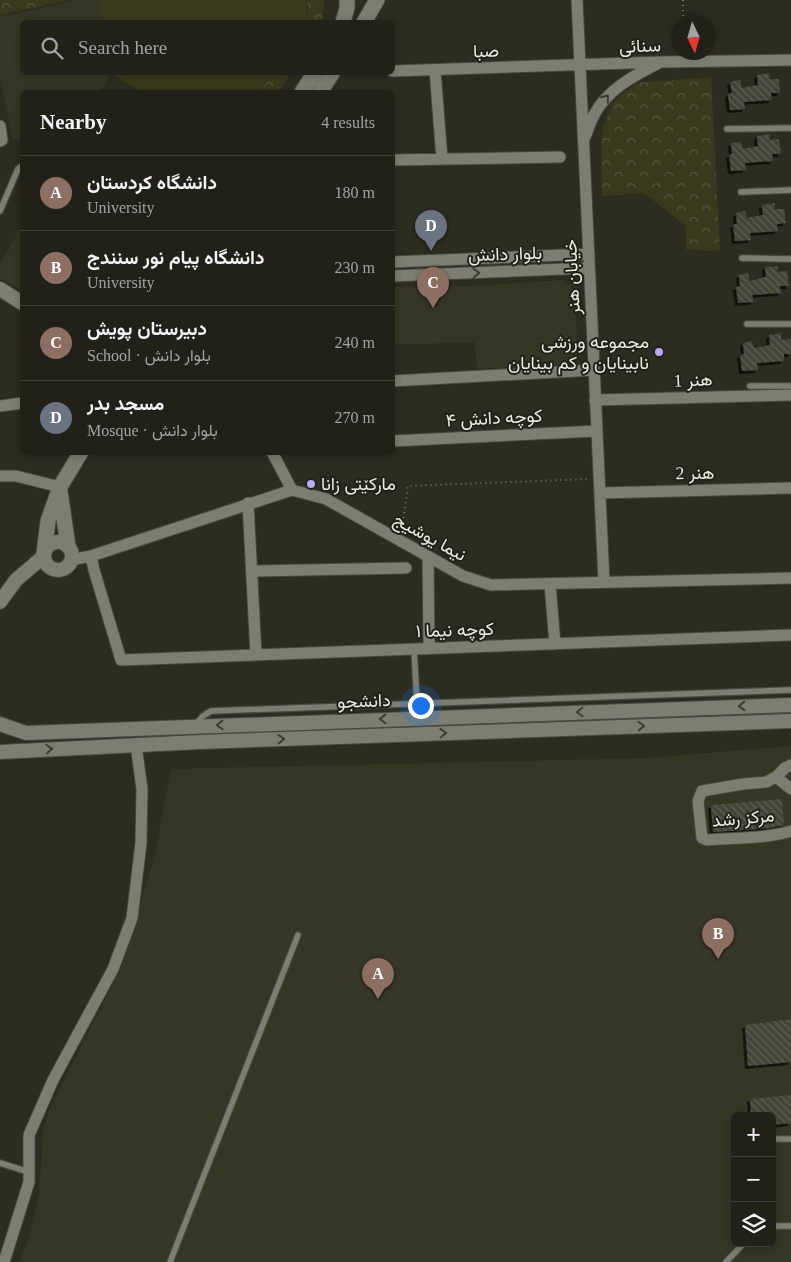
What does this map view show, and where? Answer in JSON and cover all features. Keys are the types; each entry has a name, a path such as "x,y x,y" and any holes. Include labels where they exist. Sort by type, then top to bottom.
{"main road":[{"path":"344,20 347,0"},
{"path":"365,20 375,1"},
{"path":"303,90 313,75"},
{"path":"321,90 331,75"},
{"path":"44,554 48,521 60,487 82,455"},
{"path":"60,487 70,553"}],"street":[{"name":"خیابان هنر","path":"577,0 604,582"},
{"name":"سنائی","path":"580,66 660,62 791,60"},
{"path":"584,141 594,115 611,92 634,76 660,62"},
{"name":"صبا","path":"395,71 580,66"},
{"path":"435,70 442,159"},
{"path":"0,126 2,140 0,141"},
{"path":"395,160 560,157"},
{"name":"بلوار دانش","path":"395,262 589,254"},
{"name":"بلوار دانش","path":"395,276 589,268"},
{"path":"0,289 20,302"},
{"path":"395,381 594,370"},
{"name":"هنر 1","path":"596,400 791,395"},
{"path":"0,406 20,403"},
{"name":"کوچه دانش ۴","path":"395,441 597,431"},
{"path":"0,602 16,580 44,554 48,546 54,543 61,543 70,553 91,556 292,490 274,455"},
{"path":"0,476 16,476 60,487"},
{"name":"هنر 2","path":"600,493 791,488"},
{"name":"نیما یوشیج","path":"292,490 326,499 463,576 491,585 791,578"},
{"path":"248,503 256,655"},
{"path":"0,585 54,570 61,570 68,566 70,553"},
{"path":"44,554 44,560 54,570"},
{"name":"کوچه نیما ۱","path":"91,556 121,660 791,634"},
{"path":"428,556 430,648"},
{"path":"252,571 406,568"},
{"path":"550,584 554,644"},
{"name":"دانشجو","path":"0,724 26,733 791,705"},
{"name":"دانشجو","path":"0,752 136,745 791,721"},
{"path":"4,1262 29,1182 28,1134 53,1080 113,970 132,918 141,843 142,789 136,745"},
{"name":"مرکز رشد","path":"791,766 785,768 776,777 766,782 743,784 702,792 698,801 702,838 707,840 784,833 791,830"},
{"name":"مرکز رشد","path":"776,777 791,789"}],"lane":[{"path":"727,129 791,128"},
{"path":"0,211 20,168"},
{"path":"741,192 791,190"},
{"path":"742,258 791,259"},
{"path":"747,324 791,324"},
{"path":"750,386 791,386"},
{"path":"414,649 417,704"},
{"path":"194,726 203,716 211,711 791,690"},
{"path":"170,1262 298,935"},
{"path":"776,1139 791,1139"},
{"path":"0,1163 29,1172"},
{"path":"776,1226 791,1226"},
{"path":"726,1262 740,1247"}],"path":[{"path":"683,0 684,15"},
{"path":"400,540 408,486 599,479"}],"shaded area":[{"path":"75,0 99,0 102,20 20,20 20,75 110,75 101,90 20,90 20,139 13,140 0,78 0,17"},
{"path":"20,229 20,290 0,278 0,264"},
{"path":"564,280 575,290 578,364 477,369 474,338 473,343 395,344 395,287 472,286"},
{"path":"791,746 791,1262 19,1262 29,1238 39,1194 43,1132 49,1110 122,965 155,854 171,769 650,758"}],"green space":[{"path":"0,0 69,0 0,15"},
{"path":"99,0 306,0 307,14 304,20 102,20"},
{"path":"307,0 323,0 322,20 304,20 308,12"},
{"path":"114,75 271,75 260,90 138,90"},
{"path":"272,75 290,75 279,90 261,90"},
{"path":"711,77 720,251 686,250 686,226 644,193 602,196 602,130 613,103 636,83"}],"building":[{"path":"770,73 769,79 779,79 780,93 771,93 772,100 744,102 745,109 730,110 728,94 732,93 730,82 740,80 742,88 758,85 757,75"},
{"path":"770,134 769,140 779,139 781,154 772,154 773,161 745,163 746,170 731,171 729,155 732,154 731,143 741,142 743,149 758,146 757,136"},
{"path":"775,203 774,209 784,209 786,223 777,224 778,231 750,233 751,240 735,241 733,225 737,224 736,213 745,211 747,218 763,215 762,205"},
{"path":"778,266 777,272 787,271 789,286 780,286 781,293 752,295 754,302 738,303 736,287 740,286 739,275 748,273 750,281 766,277 765,267"},
{"path":"782,333 781,340 791,339 791,354 784,354 784,361 757,363 758,370 742,371 740,355 744,354 743,343 752,341 754,348 770,345 769,335"},
{"path":"782,799 784,825 770,828 713,832 711,805"},
{"path":"791,1019 791,1062 748,1066 745,1025"},
{"path":"791,1095 791,1123 776,1125 776,1112 751,1112 750,1099"}],"place":[{"name":"مسجد بدر","path":"431,251"},
{"name":"دبیرستان پویش","path":"433,308"},
{"name":"مجموعه ورزشی نابینایان و کم بینایان","path":"659,352"},
{"name":"مارکێتی زانا","path":"311,484"},
{"name":"دانشگاه پیام نور سنندج","path":"718,959"},
{"name":"دانشگاه کردستان","path":"378,999"}]}
